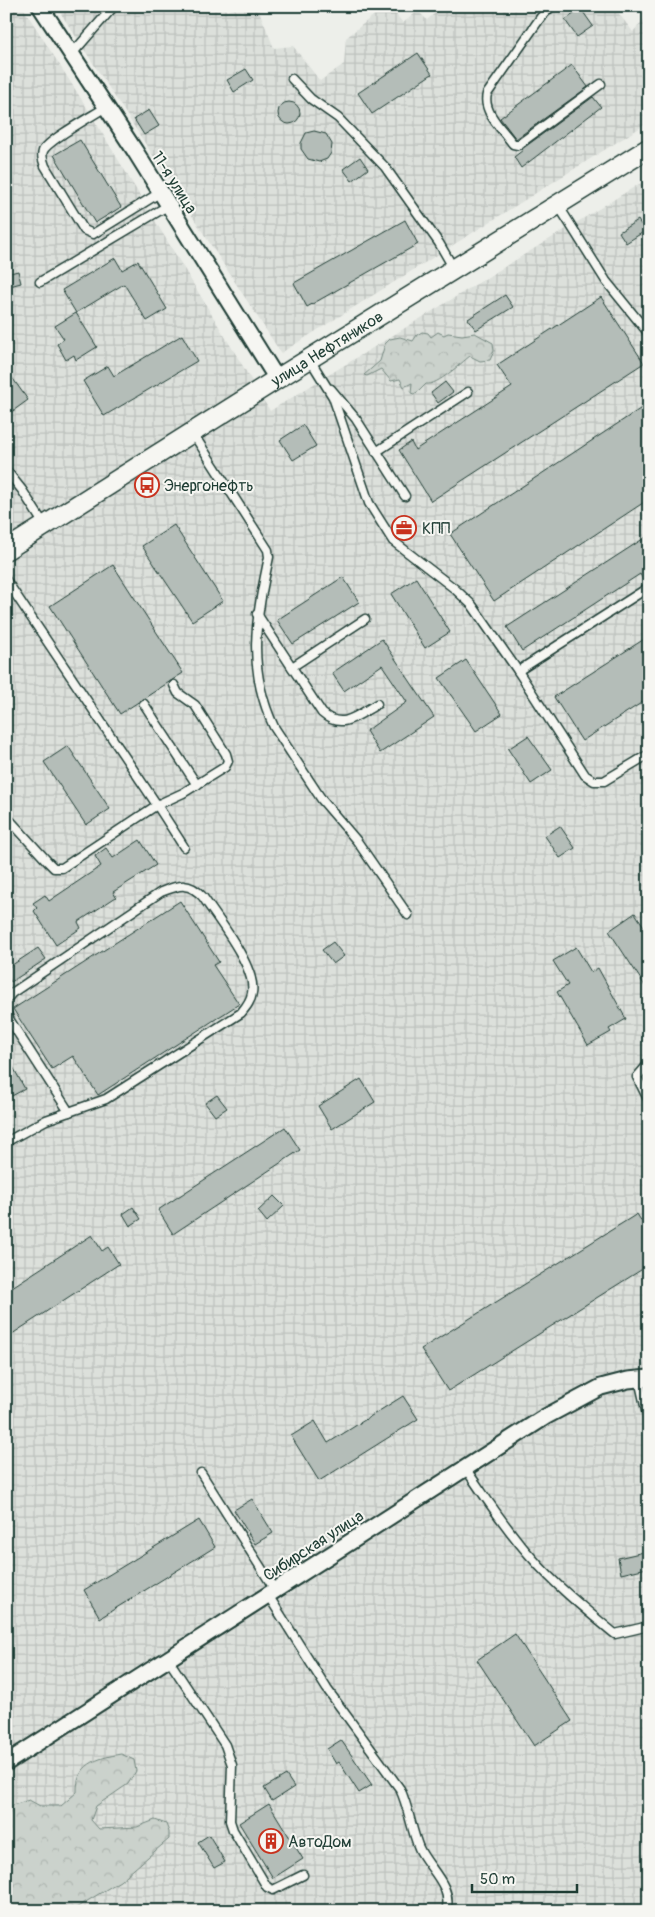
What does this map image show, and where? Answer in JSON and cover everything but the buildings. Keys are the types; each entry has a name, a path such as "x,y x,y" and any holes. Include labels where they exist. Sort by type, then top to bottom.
{"street":[{"name":"11-я улица","path":"40,6 165,199 277,379"},
{"name":"улица Нефтяников","path":"6,550 310,358 649,148"},
{"name":"Сибирская улица","path":"6,1762 575,1400 601,1387 644,1379"}],"lane":[{"path":"72,55 114,6"},
{"path":"547,8 487,94 485,101 488,110 513,144 520,144 601,84"},
{"path":"292,79 310,99 338,118 385,167 439,243 454,269"},
{"path":"106,107 49,143 42,152 45,166 84,230 93,234 165,199"},
{"path":"40,282 165,199"},
{"path":"558,204 606,281 649,334"},
{"path":"310,358 332,397 369,503 375,515 399,546 455,589 472,605 518,671 585,775 594,781 604,781 649,754"},
{"path":"326,384 338,395 356,419 405,496"},
{"path":"376,452 468,392"},
{"path":"192,432 268,550 269,557 257,614 256,630 258,676 263,697 274,727 322,800 358,841 408,915"},
{"path":"6,470 22,490 45,526"},
{"path":"6,580 184,847"},
{"path":"518,671 649,587"},
{"path":"257,614 322,713 329,720 336,722 346,721 376,704"},
{"path":"292,667 365,619"},
{"path":"6,816 54,868 62,868 157,805 183,794 225,767 228,762 226,754 195,705 178,693 174,685"},
{"path":"144,704 197,785"},
{"path":"6,1000 12,993 153,898 177,886 186,886 197,890 240,952 248,968 253,991 248,1004 241,1013 106,1099 46,1120 6,1142"},
{"path":"6,1010 9,1019 69,1112"},
{"path":"649,1063 638,1077 649,1101"},
{"path":"644,1379 649,1424"},
{"path":"466,1468 508,1530 532,1559 566,1593 614,1634 649,1626"},
{"path":"201,1473 327,1689 400,1789 418,1846 444,1886 447,1898 446,1911"},
{"path":"168,1659 225,1745 232,1765 230,1821 237,1839 267,1887 273,1890 303,1876"}],"shaded area":[{"path":"6,6 22,6 87,108 270,411 649,178 649,1911 6,1911"},
{"path":"56,6 224,6 227,11 237,6 257,6 274,48 293,46 320,81 344,64 346,38 385,6 389,6 403,23 418,11 427,20 443,6 613,6 633,32 642,21 649,19 649,122 281,353"}],"green space":[{"path":"422,332 428,333 431,337 438,332 444,335 448,333 462,335 475,333 493,343 494,351 490,360 480,361 470,356 442,378 431,384 426,384 414,394 411,393 412,383 404,387 400,379 391,381 381,369 367,376 364,375 380,361 385,344 390,339 400,337 413,341"},
{"path":"121,1754 134,1760 136,1771 128,1784 96,1806 91,1820 99,1829 137,1827 155,1820 166,1824 169,1839 120,1881 71,1911 6,1911 6,1833 9,1831 9,1816 13,1805 29,1800 40,1806 61,1806 77,1792 80,1775 84,1769 96,1760"}],"place":[{"name":"Энергонефть","path":"147,485"},
{"name":"КПП","path":"404,528"},
{"name":"АвтоДом","path":"271,1841"}]}
